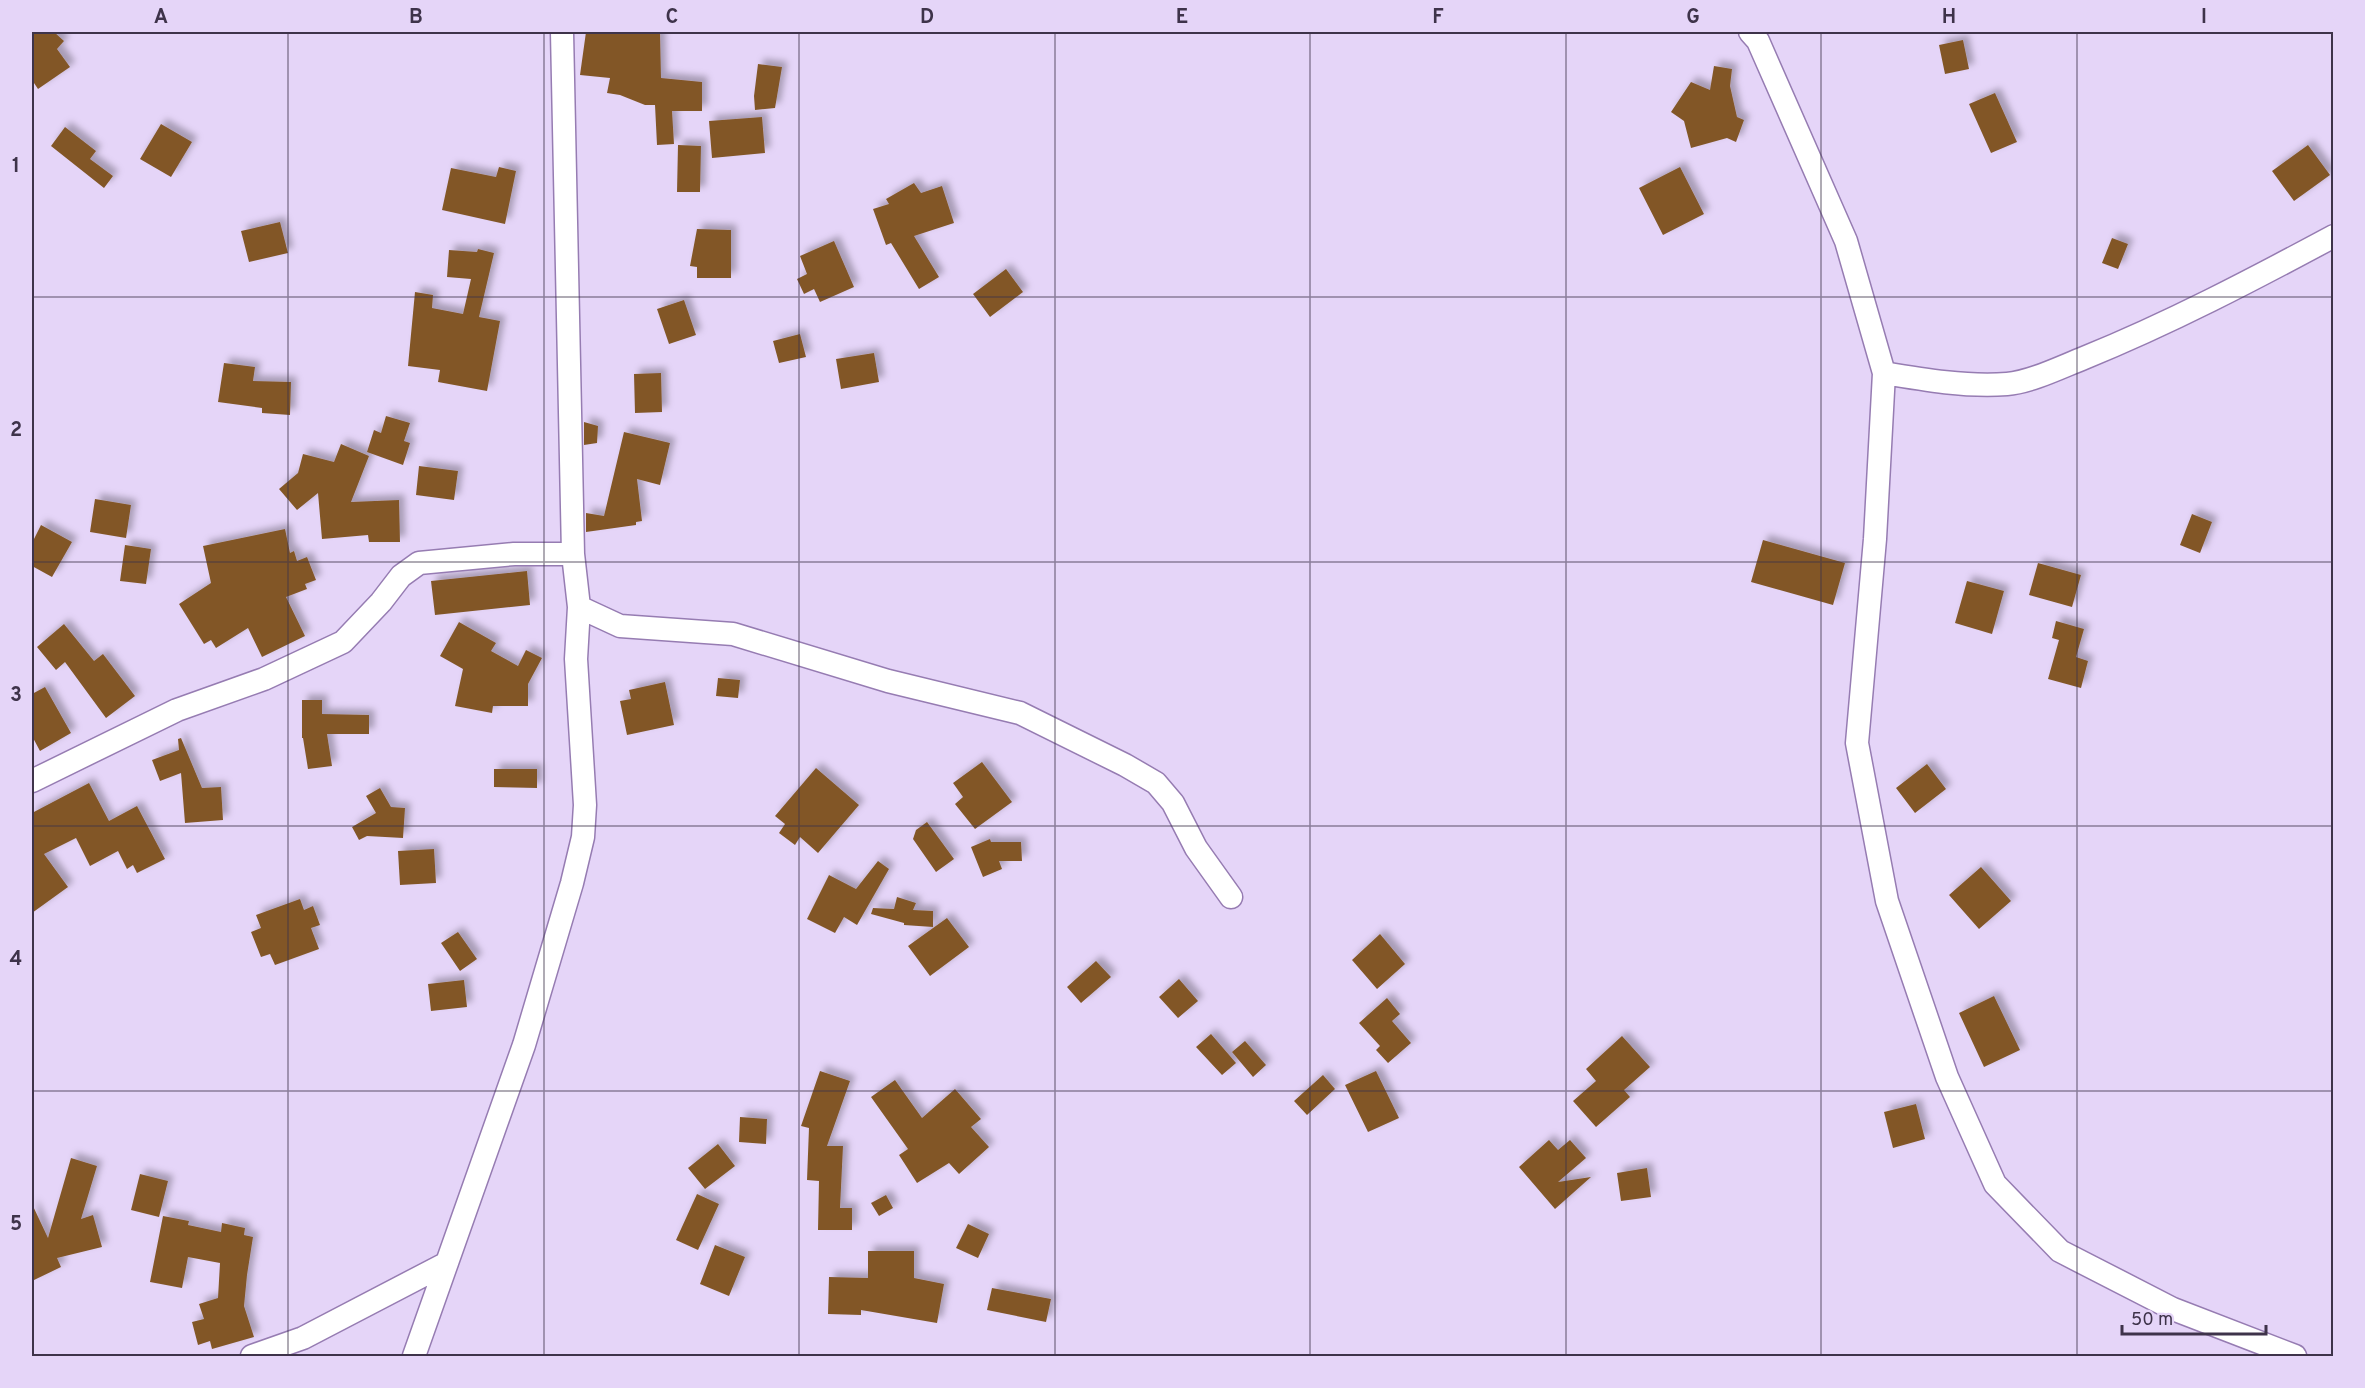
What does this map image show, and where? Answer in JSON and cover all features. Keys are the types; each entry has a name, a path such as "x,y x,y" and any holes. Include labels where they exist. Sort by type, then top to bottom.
{"street":[{"path":"414,1356 524,1045 572,883 582,837 585,806 576,659 579,608 573,554 562,32"},
{"path":"1750,32 1758,41 1846,241 1884,373 1875,538 1857,743 1887,901 1947,1077 1995,1184 2060,1251 2173,1309 2295,1356"},
{"path":"1884,373 1948,383 2008,384 2045,373 2140,334 2334,236"},
{"path":"32,781 177,710 264,679 343,642 381,602 401,576 419,563 514,554 573,554"},
{"path":"579,608 620,626 733,634 888,681 1020,713 1125,765 1156,783 1173,803 1196,848 1231,897"},
{"path":"252,1356 303,1338 447,1263"}],"building":[{"path":"32,32 54,32 64,41 57,49 70,67 38,89 32,80"},
{"path":"586,32 660,33 661,78 702,82 702,111 672,111 674,144 657,145 655,105 645,105 620,95 607,93 610,78 580,75"},
{"path":"1963,40 1969,69 1945,74 1939,45"},
{"path":"758,64 782,67 775,108 755,110 754,96"},
{"path":"1714,66 1732,69 1730,86 1737,117 1744,120 1736,142 1727,138 1691,148 1684,121 1671,112 1691,82 1710,90"},
{"path":"1995,93 2017,142 1991,153 1969,104"},
{"path":"762,117 765,153 712,158 709,121"},
{"path":"161,124 192,142 171,177 140,159"},
{"path":"65,127 96,151 90,159 113,176 104,188 51,146"},
{"path":"678,145 701,146 700,192 677,192"},
{"path":"2308,145 2330,175 2294,201 2272,171"},
{"path":"499,167 516,171 505,224 442,210 451,168 496,177"},
{"path":"1680,167 1704,214 1663,235 1639,188"},
{"path":"914,183 921,193 942,186 954,223 914,236 939,277 919,289 891,243 886,245 873,209 889,204 886,199"},
{"path":"280,222 288,253 249,262 241,231"},
{"path":"697,229 731,230 731,278 697,278 697,267 690,266"},
{"path":"2112,238 2128,244 2118,269 2102,263"},
{"path":"834,241 854,287 820,302 814,289 804,294 797,279 807,274 800,256"},
{"path":"478,249 494,253 479,317 500,321 487,391 438,382 440,370 408,366 415,292 433,295 432,308 463,314 471,279 447,277 449,250 477,252"},
{"path":"1006,269 1023,292 990,317 973,294"},
{"path":"684,300 696,335 669,344 657,309"},
{"path":"800,334 806,357 779,363 773,341"},
{"path":"874,353 879,382 841,389 836,359"},
{"path":"224,363 255,367 253,381 291,382 290,415 262,413 262,408 218,402"},
{"path":"661,373 662,412 635,413 634,374"},
{"path":"386,416 410,423 404,441 410,443 403,465 367,452 374,430 381,433"},
{"path":"584,422 598,426 597,443 584,445"},
{"path":"624,432 670,443 660,485 637,479 642,521 636,522 636,525 586,532 586,513 604,516"},
{"path":"341,444 369,456 351,502 399,500 400,542 369,542 368,535 322,539 318,493 297,510 279,489 298,473 303,454 334,462"},
{"path":"419,466 458,471 454,500 416,495"},
{"path":"95,499 131,505 126,538 90,532"},
{"path":"2192,514 2212,522 2200,553 2180,545"},
{"path":"41,525 72,542 52,577 32,566 32,543"},
{"path":"285,529 290,553 294,551 297,561 307,557 316,580 305,584 307,589 286,597 305,636 262,657 248,628 216,648 211,640 204,644 179,604 211,583 203,546"},
{"path":"1763,540 1845,563 1833,605 1751,582"},
{"path":"125,545 151,549 146,584 120,581"},
{"path":"2038,563 2081,575 2072,607 2029,595"},
{"path":"527,571 530,605 435,615 431,581"},
{"path":"1967,581 2004,591 1992,634 1955,623"},
{"path":"2056,621 2084,629 2076,657 2088,661 2081,688 2048,679 2059,640 2052,638"},
{"path":"459,622 496,643 491,651 518,666 526,650 542,658 528,684 528,706 493,706 492,713 455,706 463,669 440,656"},
{"path":"64,624 94,661 103,654 135,696 106,718 65,662 56,670 37,647"},
{"path":"718,678 740,680 738,698 716,696"},
{"path":"665,682 674,725 627,735 620,701 631,699 629,690"},
{"path":"45,687 71,733 40,751 32,736 32,694"},
{"path":"302,700 322,700 322,714 369,715 369,734 327,734 332,766 308,769 302,738"},
{"path":"181,738 202,788 221,787 223,820 185,823 181,773 160,781 152,760 179,750 178,739"},
{"path":"982,762 1012,802 975,829 955,804 963,797 953,783"},
{"path":"1927,764 1946,789 1915,813 1896,788"},
{"path":"816,768 859,805 818,853 800,837 795,845 779,833 785,824 775,816"},
{"path":"494,769 537,769 537,788 494,787"},
{"path":"89,783 109,821 137,806 165,859 137,873 133,865 127,869 118,851 90,866 76,838 44,854 68,887 32,913 32,813"},
{"path":"380,788 391,807 405,808 403,838 367,836 359,840 352,827 376,813 366,796"},
{"path":"927,822 954,859 936,872 913,839 916,830"},
{"path":"990,839 991,842 1021,842 1022,861 999,861 1002,869 983,877 971,847"},
{"path":"434,849 436,883 400,885 398,851"},
{"path":"878,861 889,869 857,925 844,917 835,933 807,919 829,875 856,889"},
{"path":"1981,867 2011,901 1979,929 1949,895"},
{"path":"897,897 916,903 913,910 933,911 933,927 904,925 904,923 871,914 873,908 894,909"},
{"path":"300,899 304,910 313,906 320,925 311,928 319,949 275,965 270,954 261,957 251,932 261,928 256,915"},
{"path":"947,918 969,947 930,976 908,946"},
{"path":"458,932 477,959 460,971 441,943"},
{"path":"1380,934 1405,964 1377,989 1352,960"},
{"path":"1096,961 1111,977 1081,1003 1067,987"},
{"path":"1179,979 1198,1001 1178,1018 1159,997"},
{"path":"464,980 467,1007 431,1011 428,984"},
{"path":"1994,996 2020,1050 1984,1067 1959,1013"},
{"path":"1387,998 1400,1014 1392,1021 1411,1043 1388,1063 1376,1050 1380,1046 1359,1023"},
{"path":"1211,1034 1236,1063 1222,1075 1196,1047"},
{"path":"1622,1036 1650,1067 1624,1090 1630,1097 1596,1127 1573,1101 1596,1081 1586,1069"},
{"path":"1245,1041 1266,1065 1253,1077 1232,1052"},
{"path":"820,1071 850,1081 827,1146 843,1146 840,1208 852,1208 852,1230 818,1230 819,1181 807,1180 809,1128 801,1126"},
{"path":"1376,1071 1399,1118 1368,1132 1345,1085"},
{"path":"1323,1075 1335,1089 1307,1115 1294,1101"},
{"path":"895,1080 922,1118 955,1089 981,1119 971,1127 989,1147 959,1174 949,1163 917,1183 899,1155 908,1149 871,1097"},
{"path":"1916,1104 1925,1139 1893,1148 1884,1112"},
{"path":"740,1117 767,1119 766,1144 739,1142"},
{"path":"1549,1140 1558,1150 1570,1140 1586,1158 1558,1182 1591,1177 1555,1209 1519,1167"},
{"path":"718,1144 735,1166 705,1189 688,1168"},
{"path":"71,1158 97,1166 81,1219 93,1215 102,1247 57,1258 61,1267 32,1281 32,1204 48,1238"},
{"path":"1647,1168 1651,1197 1621,1201 1617,1173"},
{"path":"140,1174 168,1181 159,1217 131,1210"},
{"path":"697,1194 719,1204 698,1250 676,1240"},
{"path":"886,1195 893,1208 879,1216 871,1203"},
{"path":"163,1216 189,1221 188,1225 221,1232 222,1223 245,1228 244,1235 253,1237 244,1306 254,1337 212,1349 210,1341 198,1345 192,1322 204,1319 199,1304 218,1298 220,1263 188,1257 182,1288 150,1282"},
{"path":"968,1224 989,1234 978,1258 956,1248"},
{"path":"715,1245 745,1257 729,1296 700,1284"},
{"path":"868,1251 914,1251 914,1278 944,1284 937,1323 861,1310 861,1315 828,1314 829,1277 868,1278"},
{"path":"992,1288 1051,1299 1046,1322 987,1310"}]}
